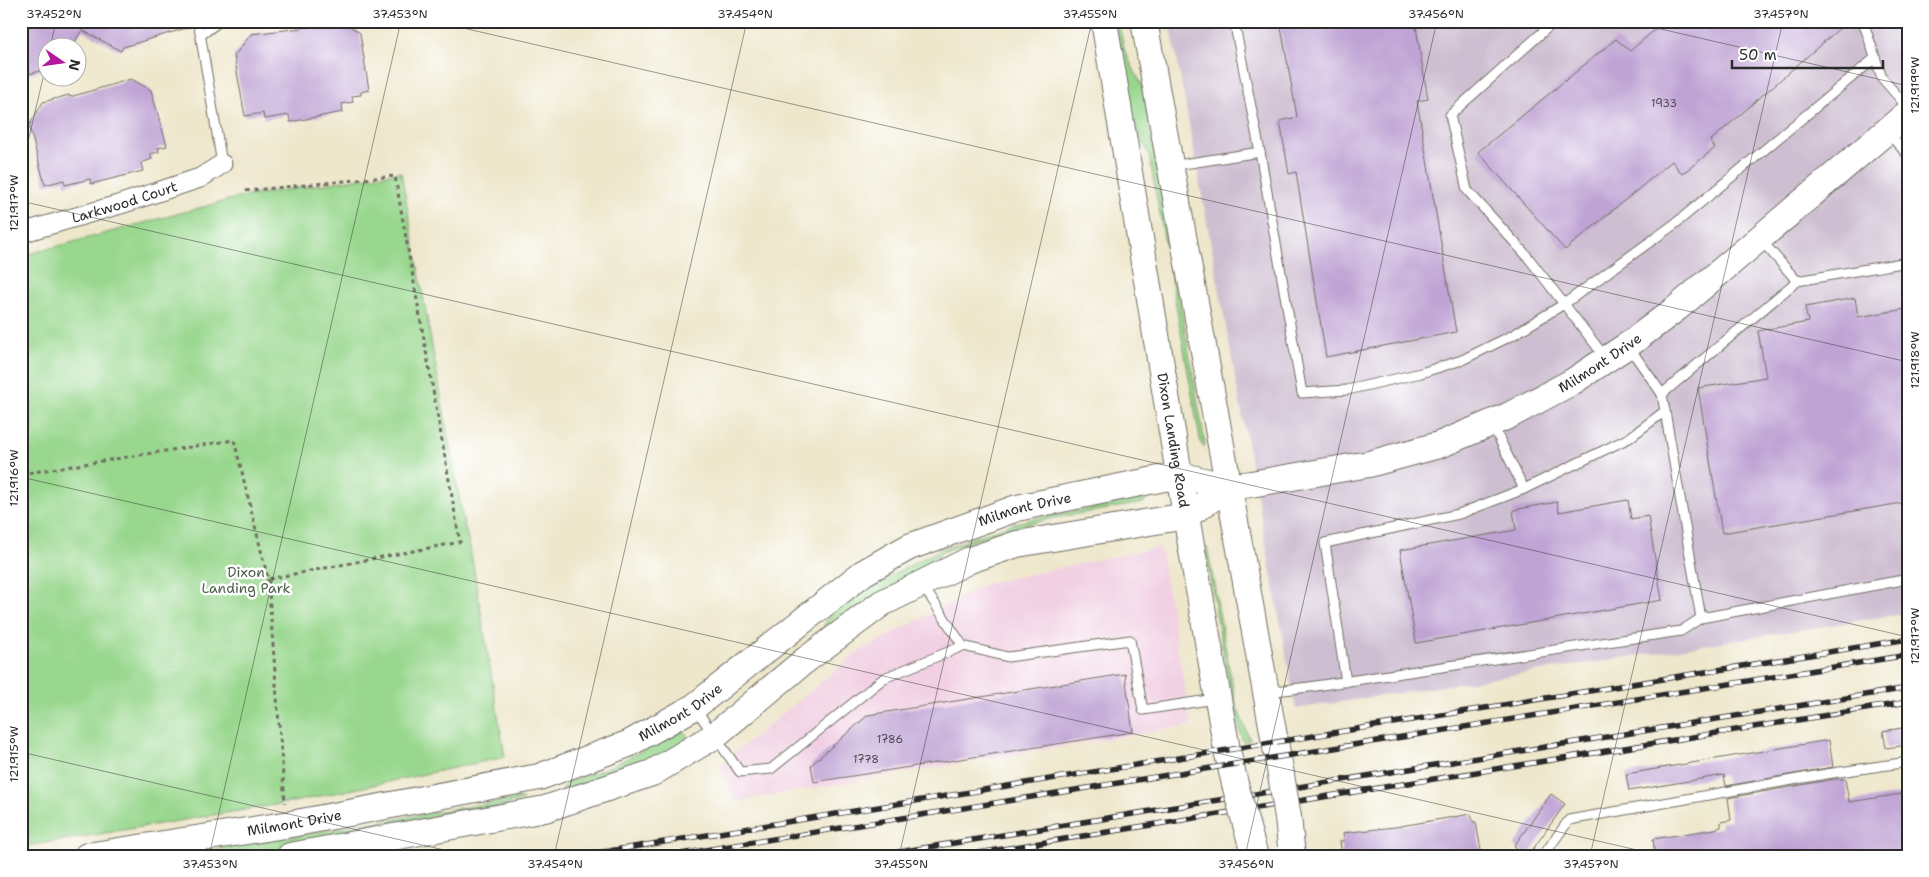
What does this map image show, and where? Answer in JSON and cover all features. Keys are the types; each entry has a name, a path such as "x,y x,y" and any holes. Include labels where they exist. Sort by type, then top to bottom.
{"street":[{"name":"Dixon Landing Road","path":"1104,21 1228,757 1255,856"},
{"path":"1144,21 1281,775 1292,856"},
{"name":"Milmont Drive","path":"87,856 291,824 539,777 628,744 694,707 863,573 909,546 1017,508 1180,475 1229,487 1369,464 1439,444 1491,423 1572,382 1628,345 1677,308 1908,113"},
{"name":"Larkwood Court","path":"22,229 200,178 222,164"},
{"name":"Milmont Drive","path":"290,856 545,809 652,772 714,736 804,662 882,603 970,560 1017,544 1186,516 1229,487"}],"lane":[{"path":"198,21 222,164"},
{"path":"200,35 220,21"},
{"path":"1234,21 1260,152 1302,393 1347,390 1421,373 1462,360 1513,335 1564,304 1676,223 1875,58"},
{"path":"1556,21 1450,115 1468,190 1527,256 1606,359"},
{"path":"1863,21 1882,78 1908,108"},
{"path":"1887,131 1908,155"},
{"path":"1170,167 1260,152"},
{"path":"1759,238 1797,280"},
{"path":"1662,394 1797,280 1908,262"},
{"path":"1628,345 1662,394 1701,618"},
{"path":"1346,682 1325,543 1459,514 1524,489 1630,438 1665,411"},
{"path":"1491,423 1524,489"},
{"path":"1266,692 1346,682 1681,631 1701,618 1908,579"},
{"path":"922,584 963,646"},
{"path":"694,707 740,772 771,769 884,678 963,646 1008,657 1130,640 1144,710 1218,699"},
{"path":"1543,856 1569,820 1826,774 1908,762"}],"path":[{"path":"244,191 395,176 460,542 268,579"},
{"path":"21,474 234,440 268,579 285,803"}],"shaded area":[{"path":"1170,21 1908,21 1908,613 1296,709"},
{"path":"1160,547 1191,725 736,801 719,766 858,652 988,583"}],"green space":[{"path":"1114,21 1118,21 1125,52 1142,86 1204,447 1201,444 1149,154 1133,124"},
{"name":"Dixon Landing Park","path":"401,172 464,525 470,547 505,757 298,801 21,847 21,256 240,197"},
{"path":"1143,499 1146,501 1143,503 1053,518 1021,526 943,552 925,563 909,577 771,677 820,632 827,620 841,606 869,587 937,551 1012,524 1045,516"},
{"path":"1207,547 1236,705 1250,740 1243,742 1232,702 1205,550"},
{"path":"681,732 685,732 688,738 656,760 562,790 566,783 611,766"},
{"path":"520,798 523,800 497,807 391,824 330,844 262,856 174,856"}],"building":[{"path":"21,21 192,21 193,26 123,47 121,51 82,30 77,38 38,38 38,72 21,76"},
{"path":"342,21 360,33 369,90 361,92 361,95 352,96 353,102 342,104 343,112 290,122 289,115 264,119 263,113 245,116 234,56 251,34 310,27 310,25"},
{"path":"1280,21 1415,21 1428,99 1417,101 1456,332 1326,357 1296,172 1289,174 1280,121 1297,117"},
{"path":"1665,21 1848,21 1710,141 1715,148 1682,174 1672,161 1565,250 1478,152 1616,39 1630,51"},
{"path":"131,79 151,90 167,146 158,148 159,152 150,154 152,159 141,163 143,171 91,184 90,179 65,185 64,180 45,185 29,126 43,102 69,95 70,97"},
{"path":"1855,298 1858,317 1906,309 1908,319 1908,502 1722,533 1698,388 1766,377 1758,331 1808,322 1805,307"},
{"path":"1628,500 1631,519 1648,516 1662,600 1416,643 1400,550 1516,530 1513,510 1557,502 1559,512"},
{"path":"1125,674 1133,732 814,782 811,765 868,715"},
{"path":"1908,727 1908,745 1886,748 1883,731"},
{"path":"1829,740 1833,767 1726,786 1724,775 1629,791 1626,774"},
{"path":"1835,779 1845,779 1849,802 1908,793 1908,847 1904,848 1905,856 1655,856 1653,839 1715,829 1721,827 1721,822 1731,820 1728,798"},
{"path":"1551,794 1565,804 1528,856 1514,846"},
{"path":"1471,814 1473,822 1476,822 1482,856 1342,856 1340,841 1344,841 1343,833 1395,827"}],"railway":[{"path":"578,856 1908,639"},
{"path":"668,856 1908,655"},
{"path":"874,856 1908,688"},
{"path":"960,856 1908,702"}]}
